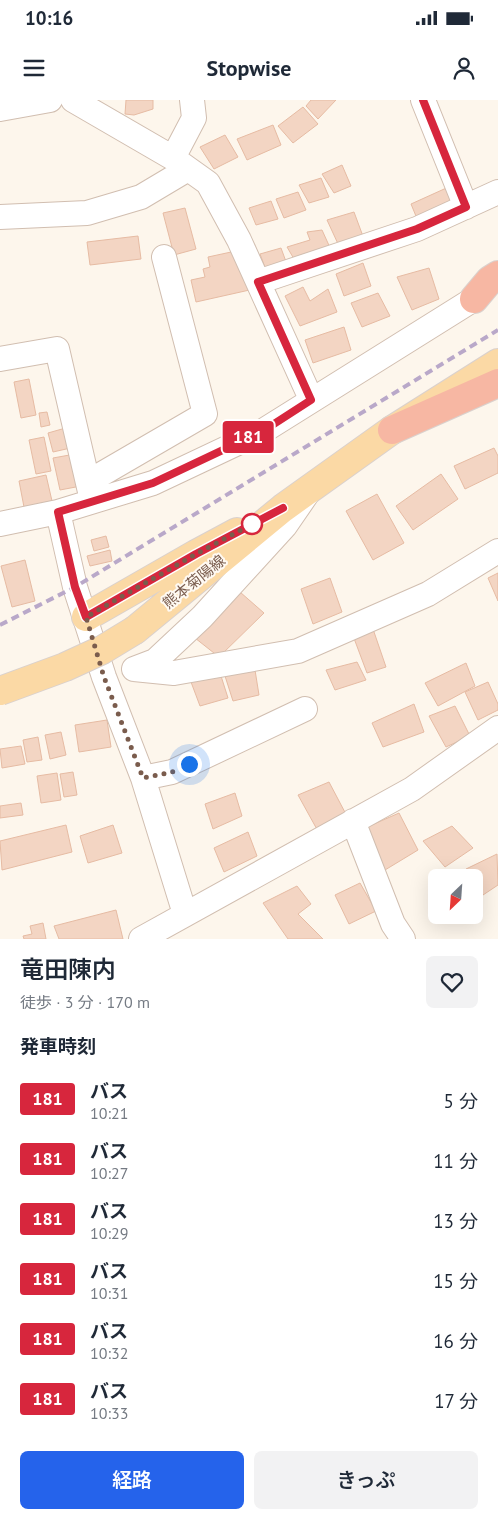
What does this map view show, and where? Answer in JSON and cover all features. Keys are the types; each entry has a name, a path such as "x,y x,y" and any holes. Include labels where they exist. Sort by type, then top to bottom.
{"highway":[{"path":"486,295 490,280 498,275"},
{"path":"392,430 498,384"}],"main road":[{"name":"熊本菊陽線","path":"0,691 65,667 102,650 135,630 283,508 392,430 498,364"},
{"path":"86,617 196,554 283,508"}],"street":[{"path":"0,109 50,100"},
{"path":"73,100 181,164 208,183 239,240 311,400"},
{"path":"0,217 87,213 141,197 181,164 194,118 192,100"},
{"path":"423,100 466,207"},
{"path":"258,282 417,229 498,192"},
{"path":"0,524 58,512 205,414 164,257"},
{"path":"90,492 153,483 263,431 486,295"},
{"path":"0,359 57,349 90,492"},
{"path":"104,677 155,661 202,617 285,526 313,487"},
{"path":"58,512 75,587 104,677 143,778 185,914"},
{"path":"134,669 174,673 298,650 428,594 498,551"},
{"path":"143,778 172,772 305,709"},
{"path":"141,939 412,788 498,728"},
{"path":"353,820 398,931"}],"building":[{"path":"126,100 153,100 153,109 134,115 125,114"},
{"path":"311,100 336,100 318,119 306,106"},
{"path":"303,107 318,124 293,143 278,126"},
{"path":"273,125 281,145 247,160 237,139"},
{"path":"225,135 238,157 214,169 200,147"},
{"path":"342,165 351,186 334,193 322,174"},
{"path":"321,178 329,197 309,203 299,185"},
{"path":"453,185 461,202 418,221 411,204"},
{"path":"298,192 306,210 284,218 276,199"},
{"path":"271,201 278,219 256,225 249,208"},
{"path":"185,208 196,249 174,255 163,213"},
{"path":"354,212 364,239 339,246 327,220"},
{"path":"322,230 332,252 297,264 287,247 310,240 307,232"},
{"path":"138,236 141,259 90,265 87,242"},
{"path":"281,248 288,267 267,273 260,254"},
{"path":"245,249 254,289 196,302 191,280 205,277 203,269 210,267 208,257"},
{"path":"363,263 371,286 344,296 336,274"},
{"path":"429,268 439,299 412,310 397,277"},
{"path":"303,287 310,301 328,289 337,312 300,326 285,296"},
{"path":"378,293 390,316 362,327 351,303"},
{"path":"344,327 351,350 313,363 305,340"},
{"path":"29,379 36,415 21,418 14,382"},
{"path":"47,412 50,425 41,427 39,413"},
{"path":"69,427 75,447 53,452 48,433"},
{"path":"44,437 51,471 36,474 29,440"},
{"path":"494,448 498,456 498,473 465,489 454,466"},
{"path":"75,454 81,486 60,490 53,458"},
{"path":"441,474 458,499 413,530 396,506"},
{"path":"46,475 52,501 24,507 19,481"},
{"path":"377,494 404,543 373,560 346,511"},
{"path":"106,536 109,547 94,551 91,540"},
{"path":"110,550 112,561 90,566 87,556"},
{"path":"25,560 35,601 12,607 1,566"},
{"path":"498,573 498,601 488,578"},
{"path":"330,578 342,612 313,624 301,589"},
{"path":"240,592 264,613 219,657 195,638"},
{"path":"373,629 386,667 367,673 352,633"},
{"path":"357,662 366,680 335,690 326,670"},
{"path":"466,663 475,686 438,706 425,683"},
{"path":"255,670 259,695 233,701 225,676"},
{"path":"221,676 228,698 200,706 191,682"},
{"path":"488,682 498,704 498,710 478,720 465,692"},
{"path":"414,704 424,732 383,747 372,723"},
{"path":"455,706 470,736 446,747 429,716"},
{"path":"107,720 111,747 79,752 75,725"},
{"path":"61,732 66,755 50,759 45,735"},
{"path":"38,737 42,760 27,762 23,740"},
{"path":"21,746 25,764 2,768 0,749"},
{"path":"73,772 77,795 64,797 60,774"},
{"path":"57,773 61,800 41,803 37,776"},
{"path":"329,782 348,818 319,833 298,795"},
{"path":"235,793 242,816 213,829 205,804"},
{"path":"21,803 23,815 0,818 0,806"},
{"path":"399,813 418,850 385,870 365,828"},
{"path":"66,825 72,852 2,870 0,841"},
{"path":"113,825 122,853 88,863 80,836"},
{"path":"452,826 473,848 445,867 423,841"},
{"path":"248,832 257,856 224,872 214,848"},
{"path":"497,854 498,885 483,895 483,869 466,869"},
{"path":"360,883 376,911 349,924 335,895"},
{"path":"297,886 311,904 298,914 323,939 288,939 263,903"},
{"path":"116,910 123,939 59,939 54,926"},
{"path":"43,923 46,939 24,939 23,936 32,934 30,926"}],"railway":[{"path":"0,625 75,587 498,330"}],"bus line":[{"name":"181","path":"283,508 196,554 86,617 75,587 58,512 153,483 263,431 311,400 258,282 417,229 466,207 423,100"}],"route":[{"path":"189,764 172,772 143,778 104,677 86,617 252,524"}]}
